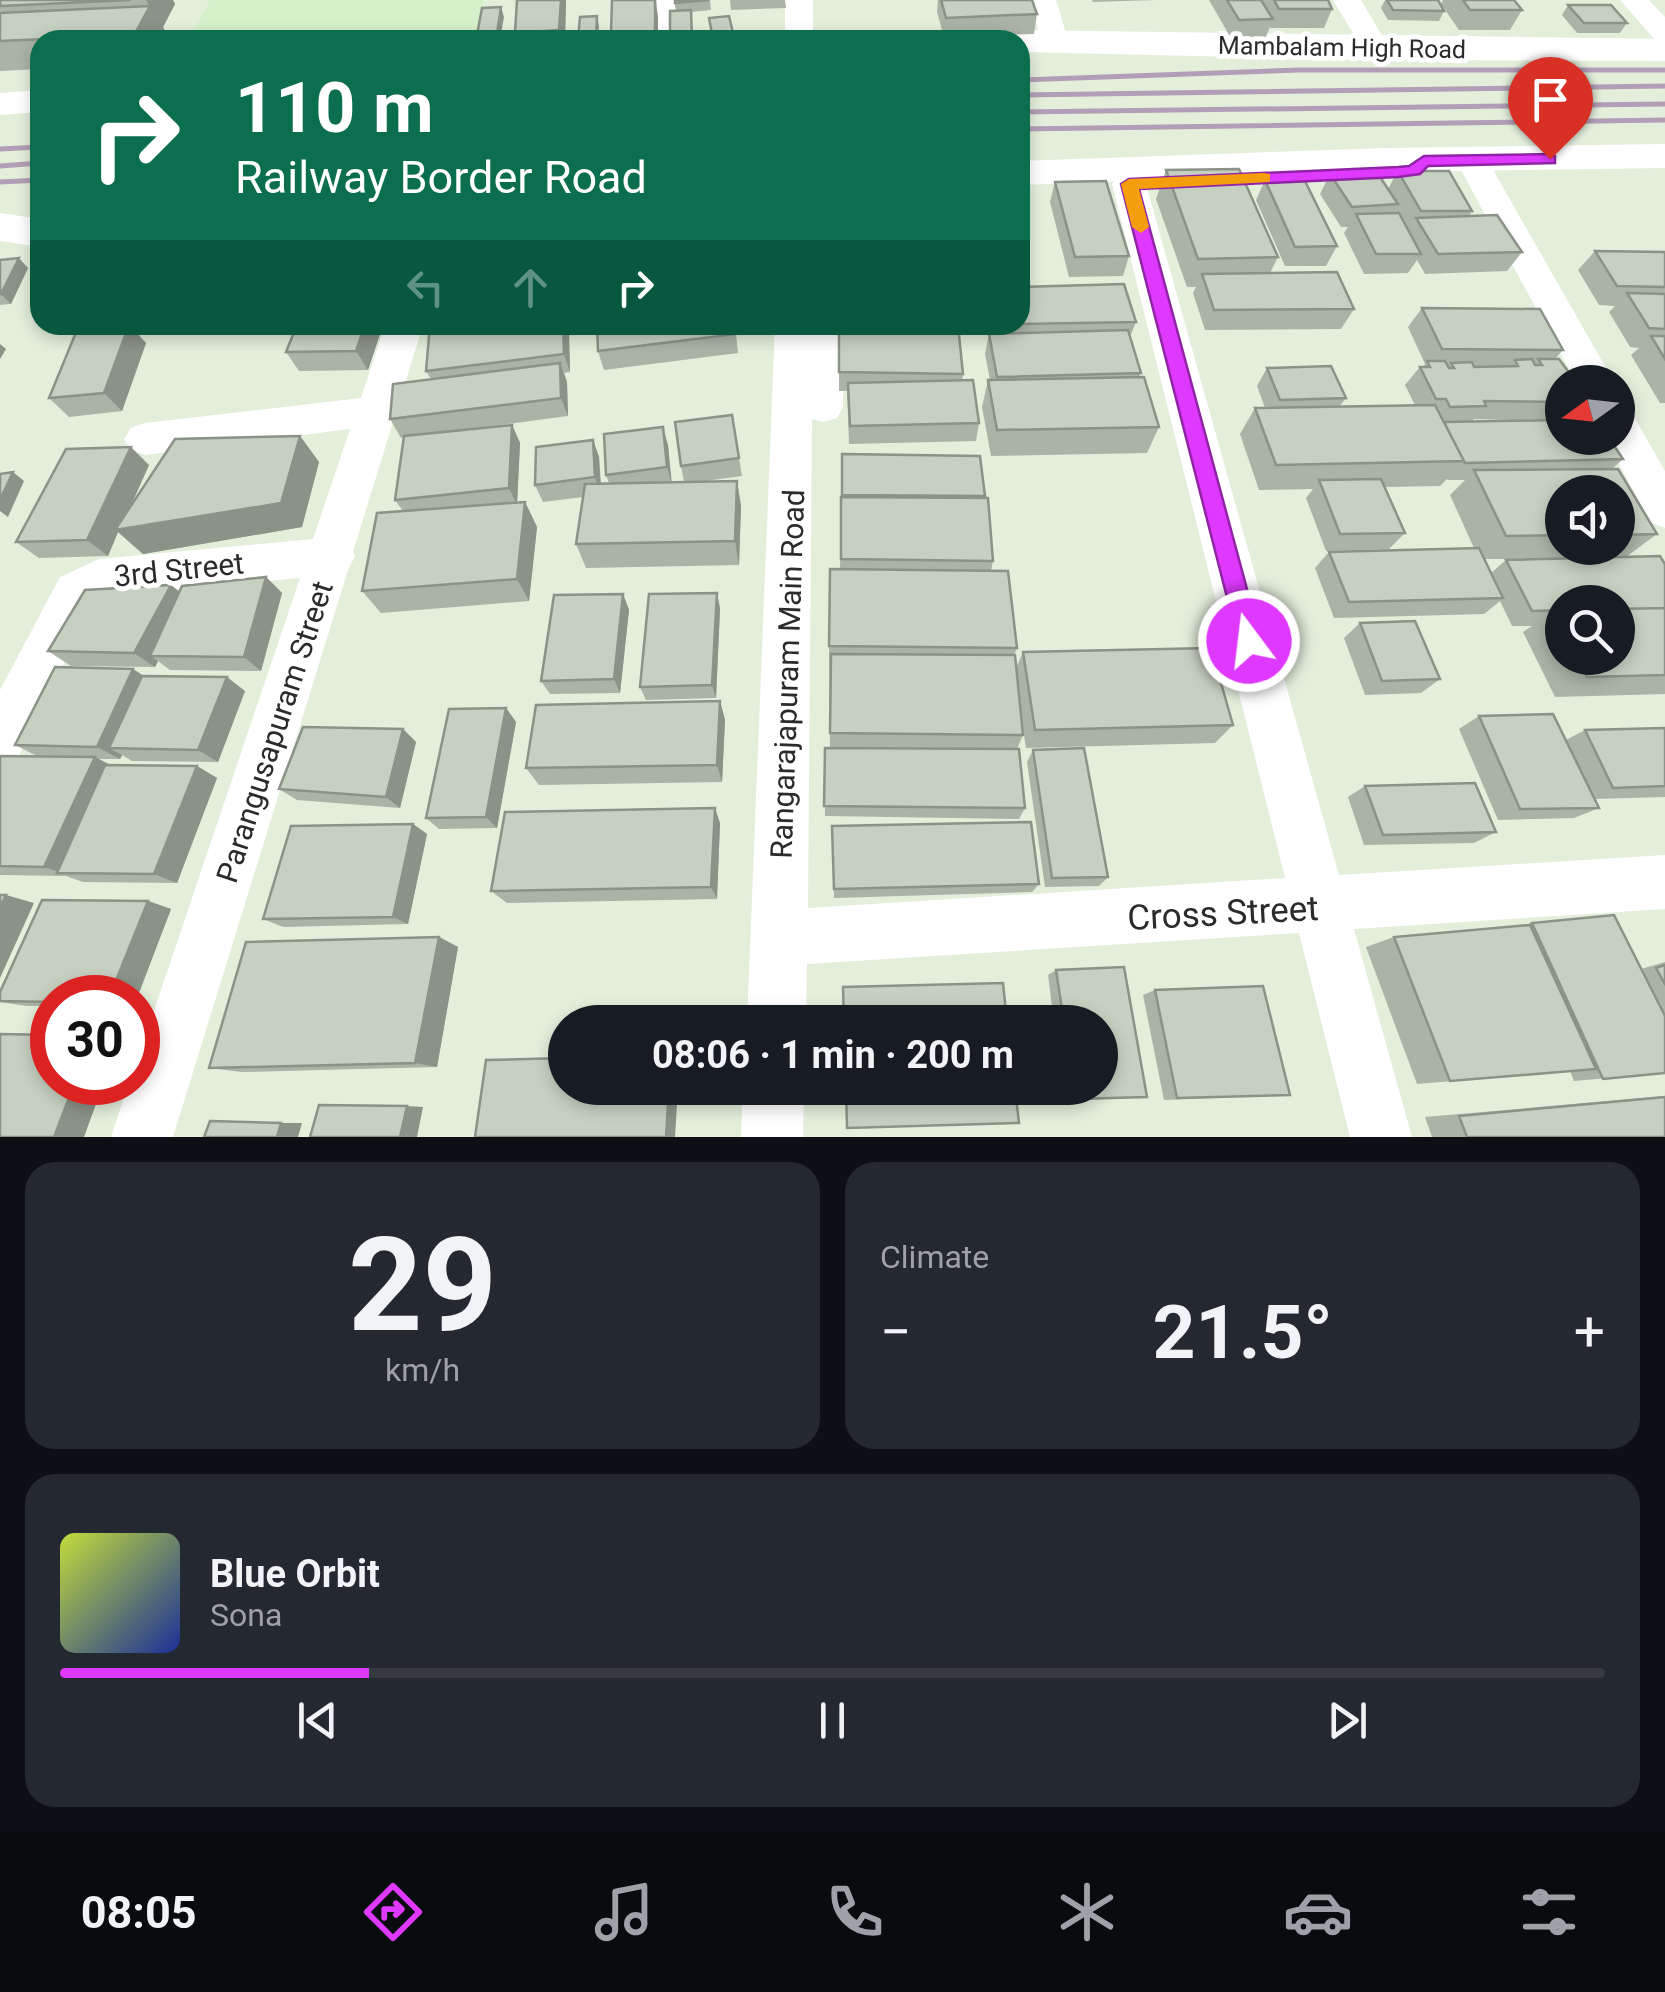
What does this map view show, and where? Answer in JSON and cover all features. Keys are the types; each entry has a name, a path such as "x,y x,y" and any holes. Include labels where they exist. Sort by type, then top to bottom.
{"street":[{"path":"666,0 668,30"},
{"path":"1037,40 1042,0"},
{"path":"1347,0 1376,50"},
{"path":"1634,0 1665,34"},
{"name":"Mambalam High Road","path":"1037,40 1376,50 1665,50"},
{"path":"0,104 30,102"},
{"path":"1030,172 1665,156"},
{"path":"1030,188 1414,170 1404,160"},
{"path":"1472,161 1585,365"},
{"path":"1129,184 1381,1137"},
{"path":"0,227 30,232"},
{"path":"0,250 30,248"},
{"name":"Parangusapuram Street","path":"142,1137 333,556 401,335"},
{"path":"773,335 769,411 794,448 823,416 826,335"},
{"name":"Rangarajapuram Main Road","path":"778,1005 794,335"},
{"path":"145,439 376,412"},
{"path":"1635,455 1665,510"},
{"name":"3rd Street","path":"0,741 76,591 98,578 333,556"},
{"name":"Cross Street","path":"780,938 1318,907 1665,882"},
{"path":"772,1137 773,1105"}],"shaded area":[{"path":"210,0 484,0 478,30 194,30"}],"building":[{"path":"0,0 130,0 0,6"},
{"path":"517,0 561,0 559,30 515,30"},
{"path":"612,0 655,0 655,30 611,30"},
{"path":"941,0 1032,0 1037,14 946,18"},
{"path":"1227,0 1261,0 1273,19 1239,20"},
{"path":"1274,0 1328,0 1332,9 1279,9"},
{"path":"1387,0 1438,0 1444,11 1393,10"},
{"path":"1463,0 1514,0 1522,10 1470,10"},
{"path":"1568,5 1611,5 1627,23 1584,23"},
{"path":"150,6 137,30 30,30 30,40 0,41 0,13"},
{"path":"501,7 498,30 478,30 482,8"},
{"path":"691,10 692,30 670,30 670,11"},
{"path":"597,16 596,30 579,30 580,17"},
{"path":"729,16 732,30 711,30 709,18"},
{"path":"1239,169 1278,257 1198,259 1166,170"},
{"path":"1376,171 1398,204 1352,207 1330,174"},
{"path":"1398,171 1449,171 1472,211 1421,211"},
{"path":"1304,179 1337,246 1295,247 1265,180"},
{"path":"1106,181 1129,256 1075,257 1055,182"},
{"path":"1399,213 1421,254 1376,254 1356,214"},
{"path":"1497,215 1522,252 1438,254 1416,218"},
{"path":"1595,251 1665,252 1665,287 1617,286"},
{"path":"19,258 1,294 0,294 0,260"},
{"path":"1337,272 1354,309 1214,310 1202,274"},
{"path":"1124,284 1136,322 1030,324 1030,287"},
{"path":"1627,293 1665,294 1665,329 1649,328"},
{"path":"1422,308 1540,309 1563,350 1442,349"},
{"path":"1128,330 1141,373 997,377 989,335"},
{"path":"75,335 125,335 104,393 49,398"},
{"path":"293,335 362,335 356,351 286,352"},
{"path":"429,335 563,335 564,354 426,371"},
{"path":"597,335 728,335 598,351"},
{"path":"839,335 959,335 963,374 839,372"},
{"path":"1651,336 1665,336 1665,359"},
{"path":"1532,359 1535,365 1542,365 1538,359 1559,359 1563,365 1545,365 1545,402 1484,401 1486,406 1450,407 1446,399 1436,399 1420,367 1430,367 1427,361 1445,361 1449,368 1454,368 1451,363 1472,362 1474,367 1518,366 1515,360"},
{"path":"560,363 561,398 390,419 393,384"},
{"path":"1331,366 1346,398 1280,400 1267,368"},
{"path":"1144,377 1159,427 997,430 988,380"},
{"path":"973,380 979,423 850,426 848,383"},
{"path":"1435,405 1464,461 1276,465 1255,408"},
{"path":"732,415 739,458 681,466 675,422"},
{"path":"1545,420 1545,455 1620,455 1623,459 1465,463 1444,422"},
{"path":"512,425 509,488 395,500 404,436"},
{"path":"663,427 667,467 606,475 604,434"},
{"path":"300,436 281,503 115,530 175,439"},
{"path":"593,440 595,477 535,485 536,447"},
{"path":"131,447 87,540 16,542 66,449"},
{"path":"842,454 980,456 985,496 842,495"},
{"path":"1618,469 1622,475 1545,475 1545,535 1506,536 1474,470"},
{"path":"13,472 0,500 0,474"},
{"path":"1381,479 1405,533 1340,534 1319,480"},
{"path":"737,481 735,541 576,544 585,484"},
{"path":"841,497 988,498 993,561 841,559"},
{"path":"1635,497 1657,534 1635,535"},
{"path":"525,502 517,579 362,591 377,513"},
{"path":"1479,548 1503,598 1349,602 1329,552"},
{"path":"1660,556 1665,564 1665,608 1635,609 1635,585 1545,585 1545,611 1532,611 1506,560 1545,559 1545,565 1635,565 1635,557"},
{"path":"830,569 1008,571 1017,648 829,646"},
{"path":"266,577 244,657 150,656 182,586"},
{"path":"171,585 134,653 48,651 85,590"},
{"path":"717,593 712,685 640,687 649,594"},
{"path":"623,594 614,679 541,681 554,595"},
{"path":"1665,608 1665,675 1587,677 1635,675 1635,609"},
{"path":"1415,621 1440,679 1382,681 1360,623"},
{"path":"1211,648 1233,725 1035,730 1023,652"},
{"path":"831,654 1015,655 1023,735 830,733"},
{"path":"55,667 133,669 97,747 15,745"},
{"path":"142,676 227,677 198,750 109,748"},
{"path":"720,701 717,765 526,768 536,705"},
{"path":"506,708 486,817 426,818 449,709"},
{"path":"1553,714 1599,808 1520,809 1479,716"},
{"path":"303,727 403,729 386,797 279,789"},
{"path":"1665,728 1665,786 1613,788 1585,730"},
{"path":"825,748 1019,749 1025,808 824,806"},
{"path":"1084,748 1108,877 1052,878 1033,750"},
{"path":"0,756 95,757 44,867 0,866"},
{"path":"105,765 197,766 154,874 57,873"},
{"path":"1475,783 1496,832 1383,835 1365,786"},
{"path":"715,808 711,887 491,891 505,812"},
{"path":"1031,822 1039,884 834,889 832,826"},
{"path":"413,824 393,917 263,919 291,826"},
{"path":"42,900 148,901 118,975 30,975 30,1002 0,1001 0,992"},
{"path":"1614,915 1665,1016 1665,1073 1603,1079 1532,923"},
{"path":"1530,925 1596,1069 1450,1081 1394,937"},
{"path":"439,937 415,1063 209,1068 246,942"},
{"path":"1665,965 1665,984 1656,968"},
{"path":"1124,967 1147,1097 1118,1098 1118,1005 1061,1005 1056,970"},
{"path":"1003,983 1005,1005 844,1005 843,987"},
{"path":"1263,986 1290,1095 1177,1098 1155,990"},
{"path":"0,1034 30,1035 30,1105 66,1105 54,1137 0,1137"},
{"path":"548,1058 548,1105 668,1105 666,1137 475,1137 486,1060"},
{"path":"1665,1097 1665,1137 1467,1137 1459,1116"},
{"path":"319,1105 407,1106 400,1137 310,1137"},
{"path":"846,1105 1017,1105 1019,1123 847,1128"},
{"path":"210,1121 281,1123 277,1137 204,1137"}],"railway":[{"path":"1030,80 1299,70 1665,70"},
{"path":"1030,95 1665,86"},
{"path":"1030,112 1665,104"},
{"path":"1030,129 1665,120"},
{"path":"0,149 30,148"},
{"path":"0,166 30,164"},
{"path":"0,182 30,180"}],"slow traffic":[{"path":"1141,227 1129,184 1264,178"}],"route":[{"path":"1249,641 1129,184 1398,172 1414,170 1424,161 1550,159"}]}
